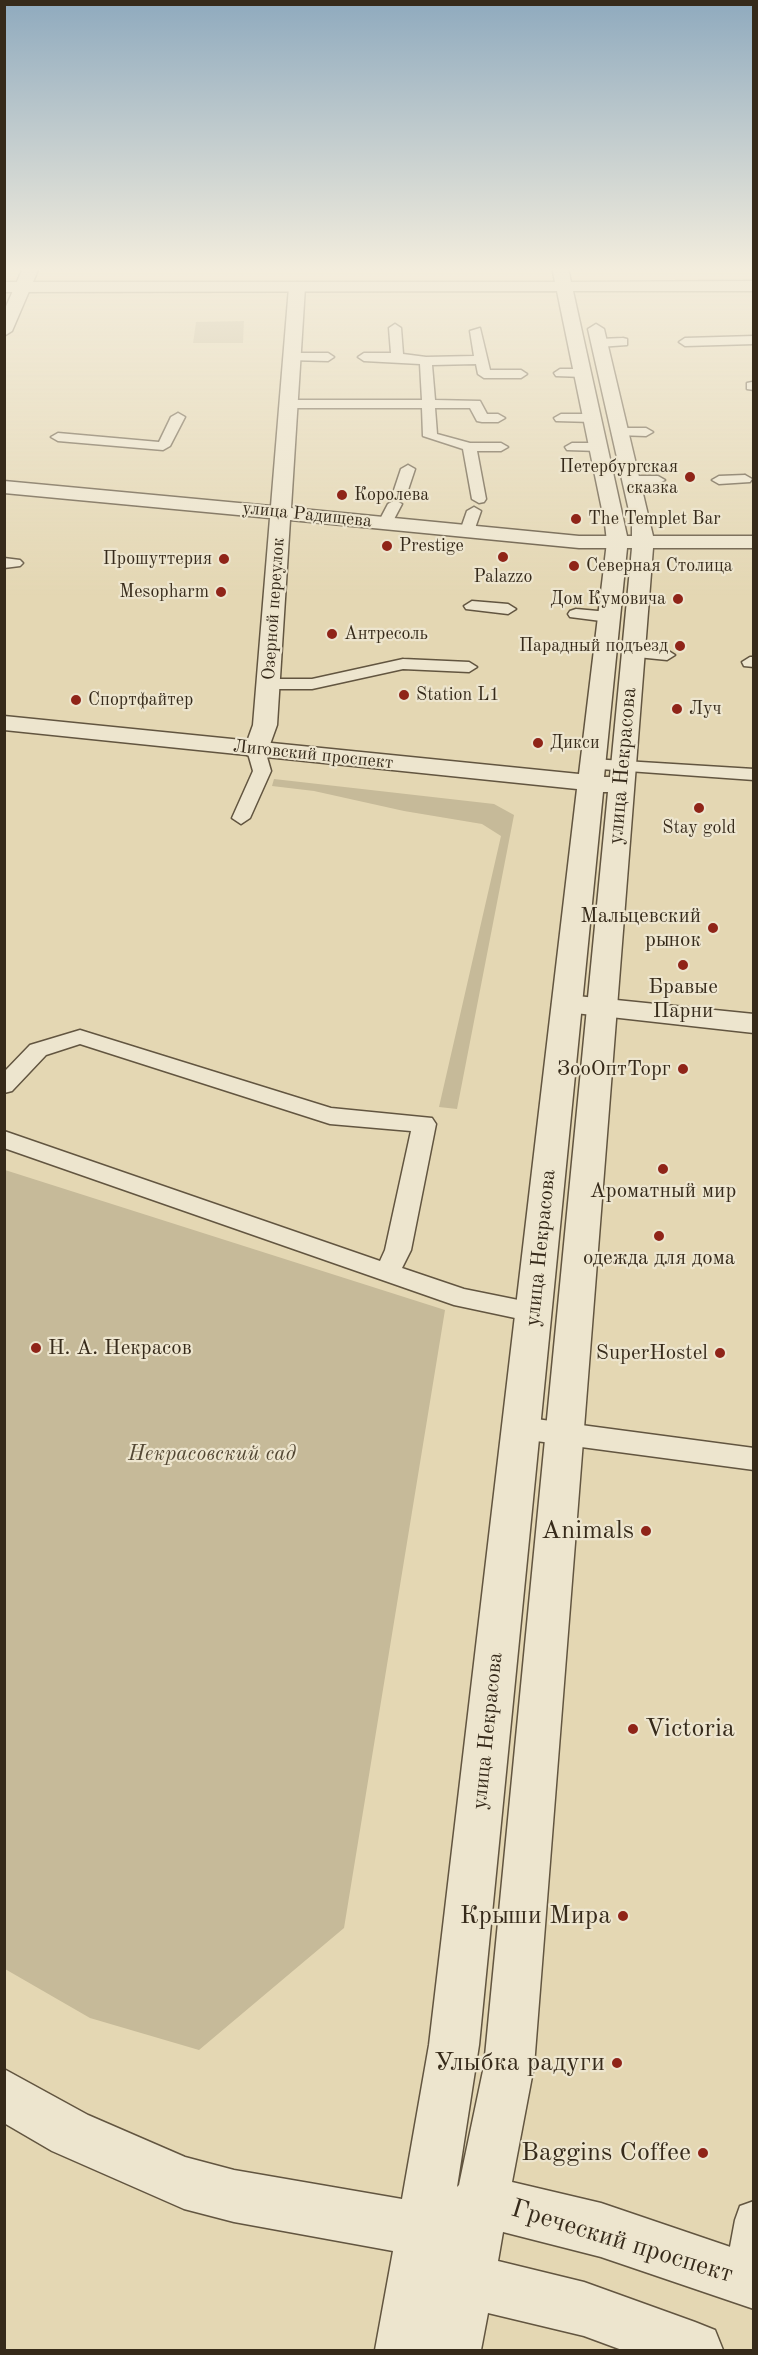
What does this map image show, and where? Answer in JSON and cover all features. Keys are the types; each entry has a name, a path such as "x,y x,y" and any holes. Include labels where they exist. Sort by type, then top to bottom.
{"street":[{"name":"Озерной переулок","path":"256,750 265,725 290,378"},
{"name":"улица Некрасова","path":"453,2350 509,2066 564,1435 584,1006 607,775 609,617 617,542 584,378"},
{"name":"улица Некрасова","path":"607,775 633,652 643,542 642,524 608,378"},
{"name":"улица Радищева","path":"4,486 579,542 753,542"},
{"name":"Лиговский проспект","path":"4,723 256,750 607,775"},
{"name":"улица Некрасова","path":"403,2350 425,2230 454,2045 534,1312 584,1006"},
{"path":"584,1006 753,1024"},
{"path":"6,2098 70,2133 184,2183 234,2196 425,2230 467,2281 584,2309 695,2350"},
{"name":"Греческий проспект","path":"425,2230 484,2201 601,2230 749,2281"}],"lane":[{"path":"427,378 430,436 469,447 501,447"},
{"path":"288,404 475,404 482,418 498,418"},
{"path":"58,437 163,446 178,417"},
{"path":"561,418 593,418"},
{"path":"621,432 646,432"},
{"path":"466,531 477,505 469,447"},
{"path":"572,447 599,447"},
{"path":"385,523 408,469"},
{"path":"632,480 658,480"},
{"path":"719,480 745,480"},
{"path":"472,606 508,609"},
{"path":"576,614 609,617"},
{"path":"633,652 667,655"},
{"path":"268,684 312,684 403,664 469,667"},
{"path":"241,818 262,771 256,750"},
{"path":"607,775 753,775"},
{"path":"4,1086 38,1050 80,1037 330,1116 424,1124 398,1250 387,1273"},
{"path":"4,1139 463,1298 534,1312"},
{"path":"521,1428 753,1459"},
{"path":"749,2281 753,2220"}],"green space":[{"path":"274,779 494,804 514,815 457,1109 439,1107 501,836 482,824 404,811 314,791 272,786"},
{"name":"Некрасовский сад","path":"5,1170 445,1310 344,1928 199,2050 90,2018 5,1969"}],"place":[{"name":"Петербургская сказка","path":"690,477"},
{"name":"Королева","path":"342,495"},
{"name":"The Templet Bar","path":"576,519"},
{"name":"Prestige","path":"387,546"},
{"name":"Palazzo","path":"503,557"},
{"name":"Прошуттерия","path":"224,559"},
{"name":"Северная Столица","path":"574,566"},
{"name":"Mesopharm","path":"221,592"},
{"name":"Дом Кумовича","path":"678,599"},
{"name":"Антресоль","path":"332,634"},
{"name":"Парадный подъезд","path":"680,646"},
{"name":"Station L1","path":"404,695"},
{"name":"Спортфайтер","path":"76,700"},
{"name":"Луч","path":"677,709"},
{"name":"Дикси","path":"538,743"},
{"name":"Stay gold","path":"699,808"},
{"name":"Мальцевский рынок","path":"713,928"},
{"name":"Бравые Парни","path":"683,965"},
{"name":"ЗооОптТорг","path":"683,1069"},
{"name":"Ароматный мир","path":"663,1169"},
{"name":"одежда для дома","path":"659,1236"},
{"name":"Н. А. Некрасов","path":"36,1348"},
{"name":"SuperHostel","path":"720,1353"},
{"name":"Animals","path":"646,1531"},
{"name":"Victoria","path":"633,1729"},
{"name":"Крыши Мира","path":"623,1916"},
{"name":"Улыбка радуги","path":"617,2063"},
{"name":"Baggins Coffee","path":"703,2153"}]}
